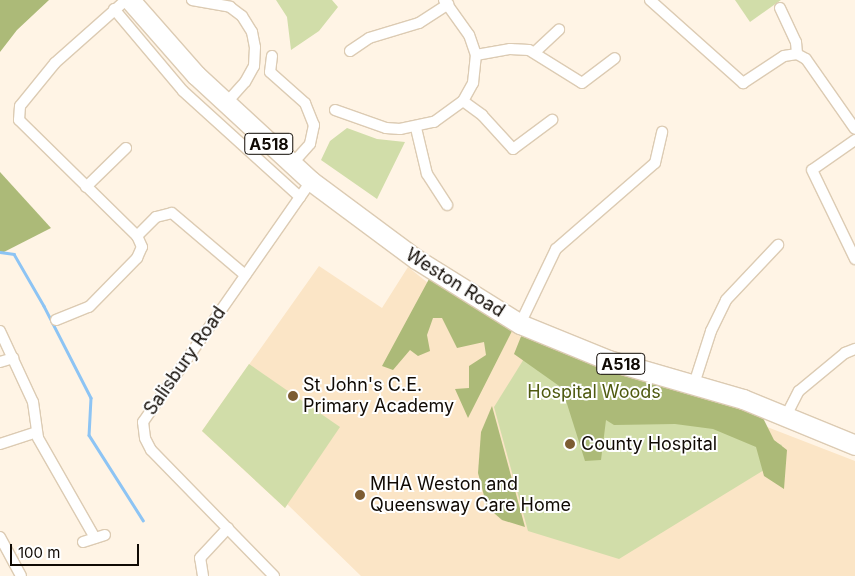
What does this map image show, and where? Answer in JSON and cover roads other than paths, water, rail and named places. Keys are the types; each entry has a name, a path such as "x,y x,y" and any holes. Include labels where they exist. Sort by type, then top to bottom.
{"highway":[{"name":"Weston Road","path":"130,0 176,54 225,104 311,182 416,259 520,324 608,360 694,384 786,416 855,445"}],"street":[{"path":"56,320 89,307 137,258 142,247 137,236 22,126 18,112 55,63 126,0"},
{"path":"192,0 232,4 248,24 254,40 255,57 248,78 225,104"},
{"path":"650,0 743,84 784,56 797,54 806,59 855,129"},
{"path":"335,110 386,128 416,128 447,115 463,101 473,84 476,55 470,35 446,2 419,24 368,38 350,51"},
{"path":"780,8 796,42 797,54"},
{"path":"114,10 183,91 300,198"},
{"path":"535,52 559,30"},
{"path":"476,55 510,49 535,52 582,83 614,58"},
{"path":"272,56 270,72 305,103 314,125 312,139 292,164"},
{"path":"463,101 482,115 513,149 552,120"},
{"path":"416,128 427,174 447,205"},
{"path":"520,324 556,249 655,163 662,132"},
{"path":"855,140 812,170 855,259"},
{"path":"86,187 126,148"},
{"name":"Salisbury Road","path":"274,576 151,450 143,430 148,412 311,182"},
{"path":"137,236 156,217 172,213 245,275"},
{"path":"694,384 711,331 726,300 778,245"},
{"path":"0,331 33,402 36,432 100,536 83,542"},
{"path":"786,416 799,391 855,349"},
{"path":"0,362 13,358"},
{"path":"0,444 36,432"},
{"path":"203,576 200,558 228,528"},
{"path":"0,537 22,576"}],"waterway":[{"path":"0,252 14,254 44,306 91,398 89,435 143,520"}],"place":[{"name":"St John's C.E. Primary Academy","path":"293,396"},
{"name":"County Hospital","path":"570,444"},
{"name":"MHA Weston and Queensway Care Home","path":"360,495"}],"park label":[{"name":"Hospital Woods","path":"594,392"}]}
